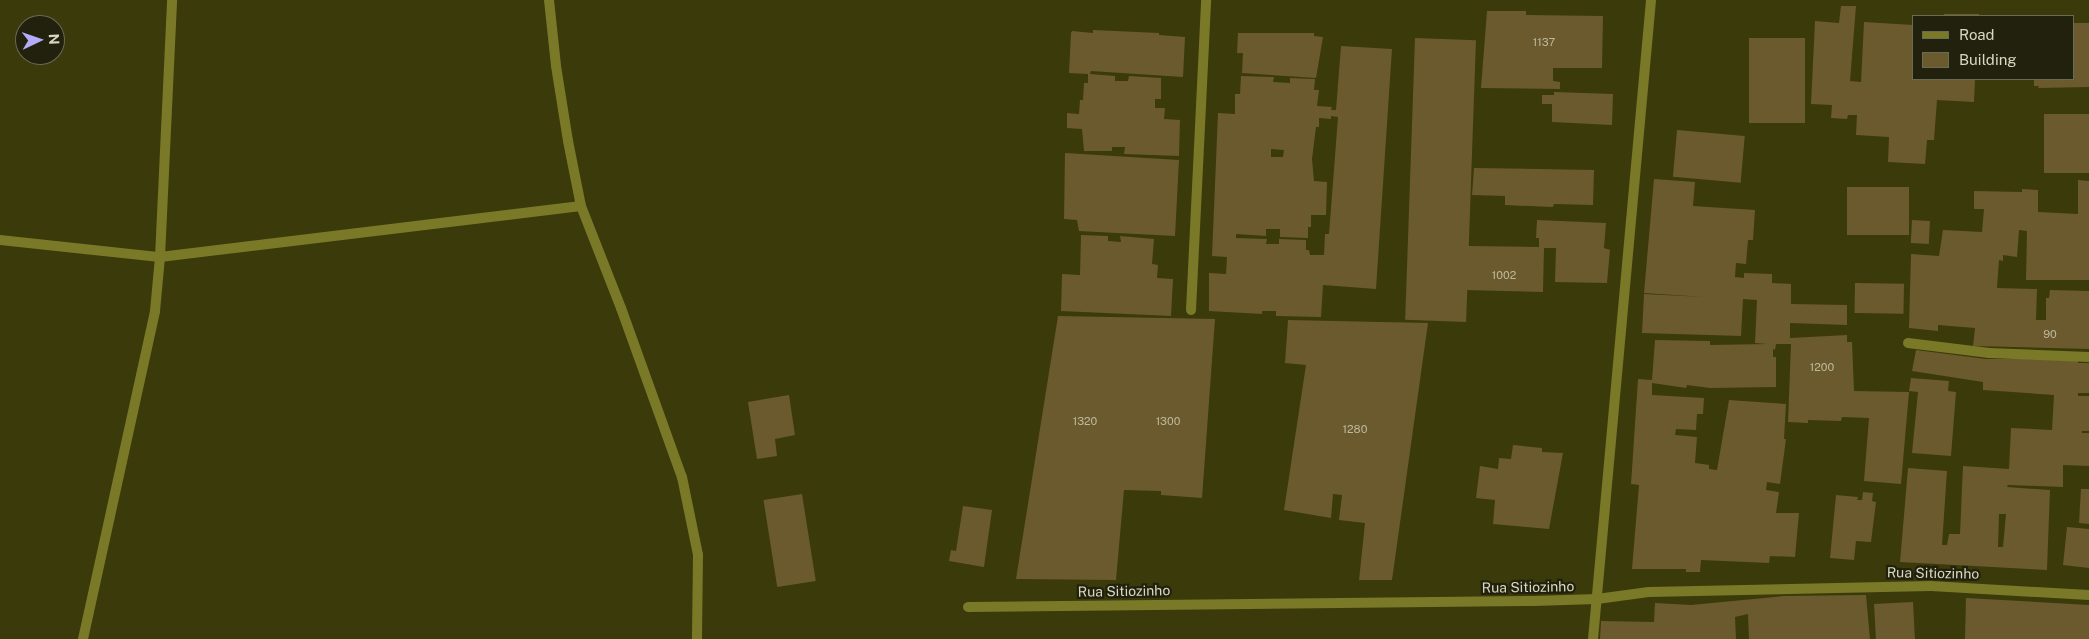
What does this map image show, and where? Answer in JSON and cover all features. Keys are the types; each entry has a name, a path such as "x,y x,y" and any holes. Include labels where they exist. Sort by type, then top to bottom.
{"street":[{"path":"83,639 155,310 160,257 172,0"},
{"path":"550,0 557,76 581,206 621,308 682,477 698,555 697,639"},
{"path":"1191,310 1206,0"},
{"path":"1593,639 1651,0"},
{"path":"0,240 160,257 581,206"},
{"path":"1908,343 1989,353 2089,357"},
{"name":"Rua Sitiozinho","path":"968,607 1597,599 1649,592 1931,586 2089,594"}],"building":[{"path":"1841,6 1856,6 1850,81 1861,82 1864,22 1912,25 1912,80 1975,80 1974,102 1937,100 1934,140 1927,140 1925,164 1888,162 1889,137 1856,135 1857,115 1848,115 1847,119 1831,118 1832,105 1811,104 1815,21 1839,23"},
{"path":"1487,11 1526,11 1526,15 1603,16 1602,68 1553,68 1553,81 1560,82 1560,89 1481,88"},
{"path":"1979,14 1979,15 1944,15"},
{"path":"2074,23 2089,23 2089,87 2038,88 2039,86 2034,86 2034,80 2074,80"},
{"path":"1093,30 1159,33 1159,35 1185,37 1183,77 1091,71 1090,74 1115,76 1115,81 1128,81 1129,76 1161,78 1161,99 1155,99 1155,108 1165,108 1164,119 1180,120 1179,156 1124,154 1125,147 1112,147 1112,151 1084,151 1082,129 1067,128 1067,113 1079,114 1080,100 1083,100 1084,83 1088,83 1088,74 1069,73 1071,33 1072,31 1093,33"},
{"path":"1238,33 1314,33 1314,36 1323,37 1316,78 1242,73 1243,53 1237,53"},
{"path":"1415,38 1476,40 1466,322 1405,320"},
{"path":"1749,38 1805,38 1805,123 1749,123"},
{"path":"1341,46 1392,49 1376,289 1323,285 1321,317 1276,316 1276,311 1262,311 1262,314 1209,311 1209,273 1226,274 1227,257 1212,256 1218,113 1235,114 1235,94 1240,94 1241,76 1274,77 1273,82 1290,83 1290,78 1315,79 1314,90 1319,90 1317,106 1332,107 1331,110 1336,110","holes":["1331,116 1338,117 1329,234 1325,234 1324,255 1310,255 1309,250 1306,250 1306,240 1279,239 1279,244 1266,244 1267,239 1236,238 1236,234 1266,236 1266,229 1280,229 1280,237 1308,238 1308,227 1311,227 1311,215 1326,215 1327,182 1314,181 1312,159 1316,127 1319,127 1319,118 1331,119","1271,149 1284,150 1283,157 1271,157"]},
{"path":"1554,92 1613,94 1612,125 1552,122 1552,104 1542,104 1542,95 1554,95"},
{"path":"2044,114 2089,114 2089,173 2044,173"},
{"path":"1677,130 1745,136 1741,183 1673,177"},
{"path":"1065,153 1179,160 1175,236 1079,231 1077,220 1064,219"},
{"path":"1474,168 1594,170 1593,205 1554,204 1553,207 1505,205 1505,196 1472,195"},
{"path":"1654,179 1695,182 1693,206 1755,210 1753,240 1748,240 1746,264 1736,263 1735,277 1744,278 1744,273 1772,274 1772,283 1791,284 1791,304 1847,305 1847,325 1790,323 1790,338 1847,335 1847,342 1852,342 1854,391 1909,392 1901,484 1864,481 1869,418 1842,417 1841,421 1808,420 1808,423 1788,422 1791,344 1776,344 1775,350 1773,349 1773,357 1776,357 1776,387 1710,388 1687,385 1686,388 1652,383 1652,395 1704,398 1703,414 1697,414 1696,430 1676,429 1675,435 1697,437 1695,463 1709,465 1709,469 1717,470 1729,400 1786,404 1784,439 1786,439 1780,484 1767,482 1766,490 1779,492 1776,513 1799,513 1795,557 1770,556 1769,563 1701,560 1700,572 1686,572 1686,569 1632,569 1639,485 1631,484 1638,379 1652,380 1655,340 1710,341 1710,345 1767,344 1755,343 1757,300 1743,299 1741,336 1642,333 1644,294 1704,297 1644,293"},
{"path":"2078,180 2089,181 2089,280 2026,280 2027,231 2019,230 2017,257 2003,255 2003,261 1999,260 1997,288 2037,289 2036,320 2046,320 2046,298 2049,298 2050,290 2089,291 2089,349 1973,346 1975,328 1938,325 1938,331 1909,328 1911,254 1939,256 1943,230 1982,232 1984,209 1974,209 1974,191 2022,192 2022,189 2038,190 2038,212 2078,214"},
{"path":"1847,187 1909,187 1909,235 1847,235"},
{"path":"1537,220 1606,223 1604,248 1610,250 1607,283 1555,282 1556,248 1544,248 1543,292 1464,290 1468,246 1539,247 1539,238 1536,238"},
{"path":"1912,220 1930,221 1929,244 1911,243"},
{"path":"1081,235 1108,236 1108,241 1121,242 1120,236 1154,239 1152,264 1158,265 1157,278 1173,279 1171,316 1061,311 1062,274 1080,275"},
{"path":"1855,283 1904,284 1903,314 1854,313"},
{"path":"1058,316 1215,319 1202,498 1161,495 1161,491 1124,490 1116,580 1016,579"},
{"path":"1288,320 1428,323 1392,580 1359,580 1365,523 1339,520 1342,495 1333,494 1331,518 1284,510 1306,365 1285,363"},
{"path":"1916,350 1986,359 2078,359 2078,363 2089,363 2089,393 2078,393 2078,396 2089,396 2089,431 2082,431 2082,433 2089,433 2089,466 2063,465 2063,487 2008,485 2007,487 2050,490 2047,570 1900,562 1908,468 1947,471 1942,545 1947,545 1949,534 1960,534 1963,466 2009,469 2011,428 2052,430 2054,395 1983,390 1983,382 1912,371","holes":["1999,514 2006,514 2003,547 1998,547"]},
{"path":"1911,378 1949,381 1948,391 1956,392 1951,456 1912,453 1918,392 1909,391"},
{"path":"789,395 795,435 775,439 777,456 757,459 748,402"},
{"path":"1513,445 1542,448 1542,452 1563,453 1549,529 1493,524 1495,500 1476,498 1480,466 1498,469 1499,458 1511,459"},
{"path":"2081,489 2089,489 2089,524 2079,523"},
{"path":"1863,492 1873,493 1872,501 1876,502 1871,542 1856,541 1854,560 1830,558 1836,495 1858,497 1857,500 1862,500"},
{"path":"802,494 816,581 777,587 763,500"},
{"path":"963,506 992,510 984,567 949,561 951,550 956,551"},
{"path":"2067,527 2089,529 2089,568 2063,565"},
{"path":"1866,595 1870,639 1749,639 1748,614 1735,617 1736,639 1600,639 1601,621 1654,622 1655,603 1691,605 1784,596"},
{"path":"1966,598 2089,605 2089,639 1965,639"},
{"path":"1913,602 1915,639 1876,639 1874,604"}]}
